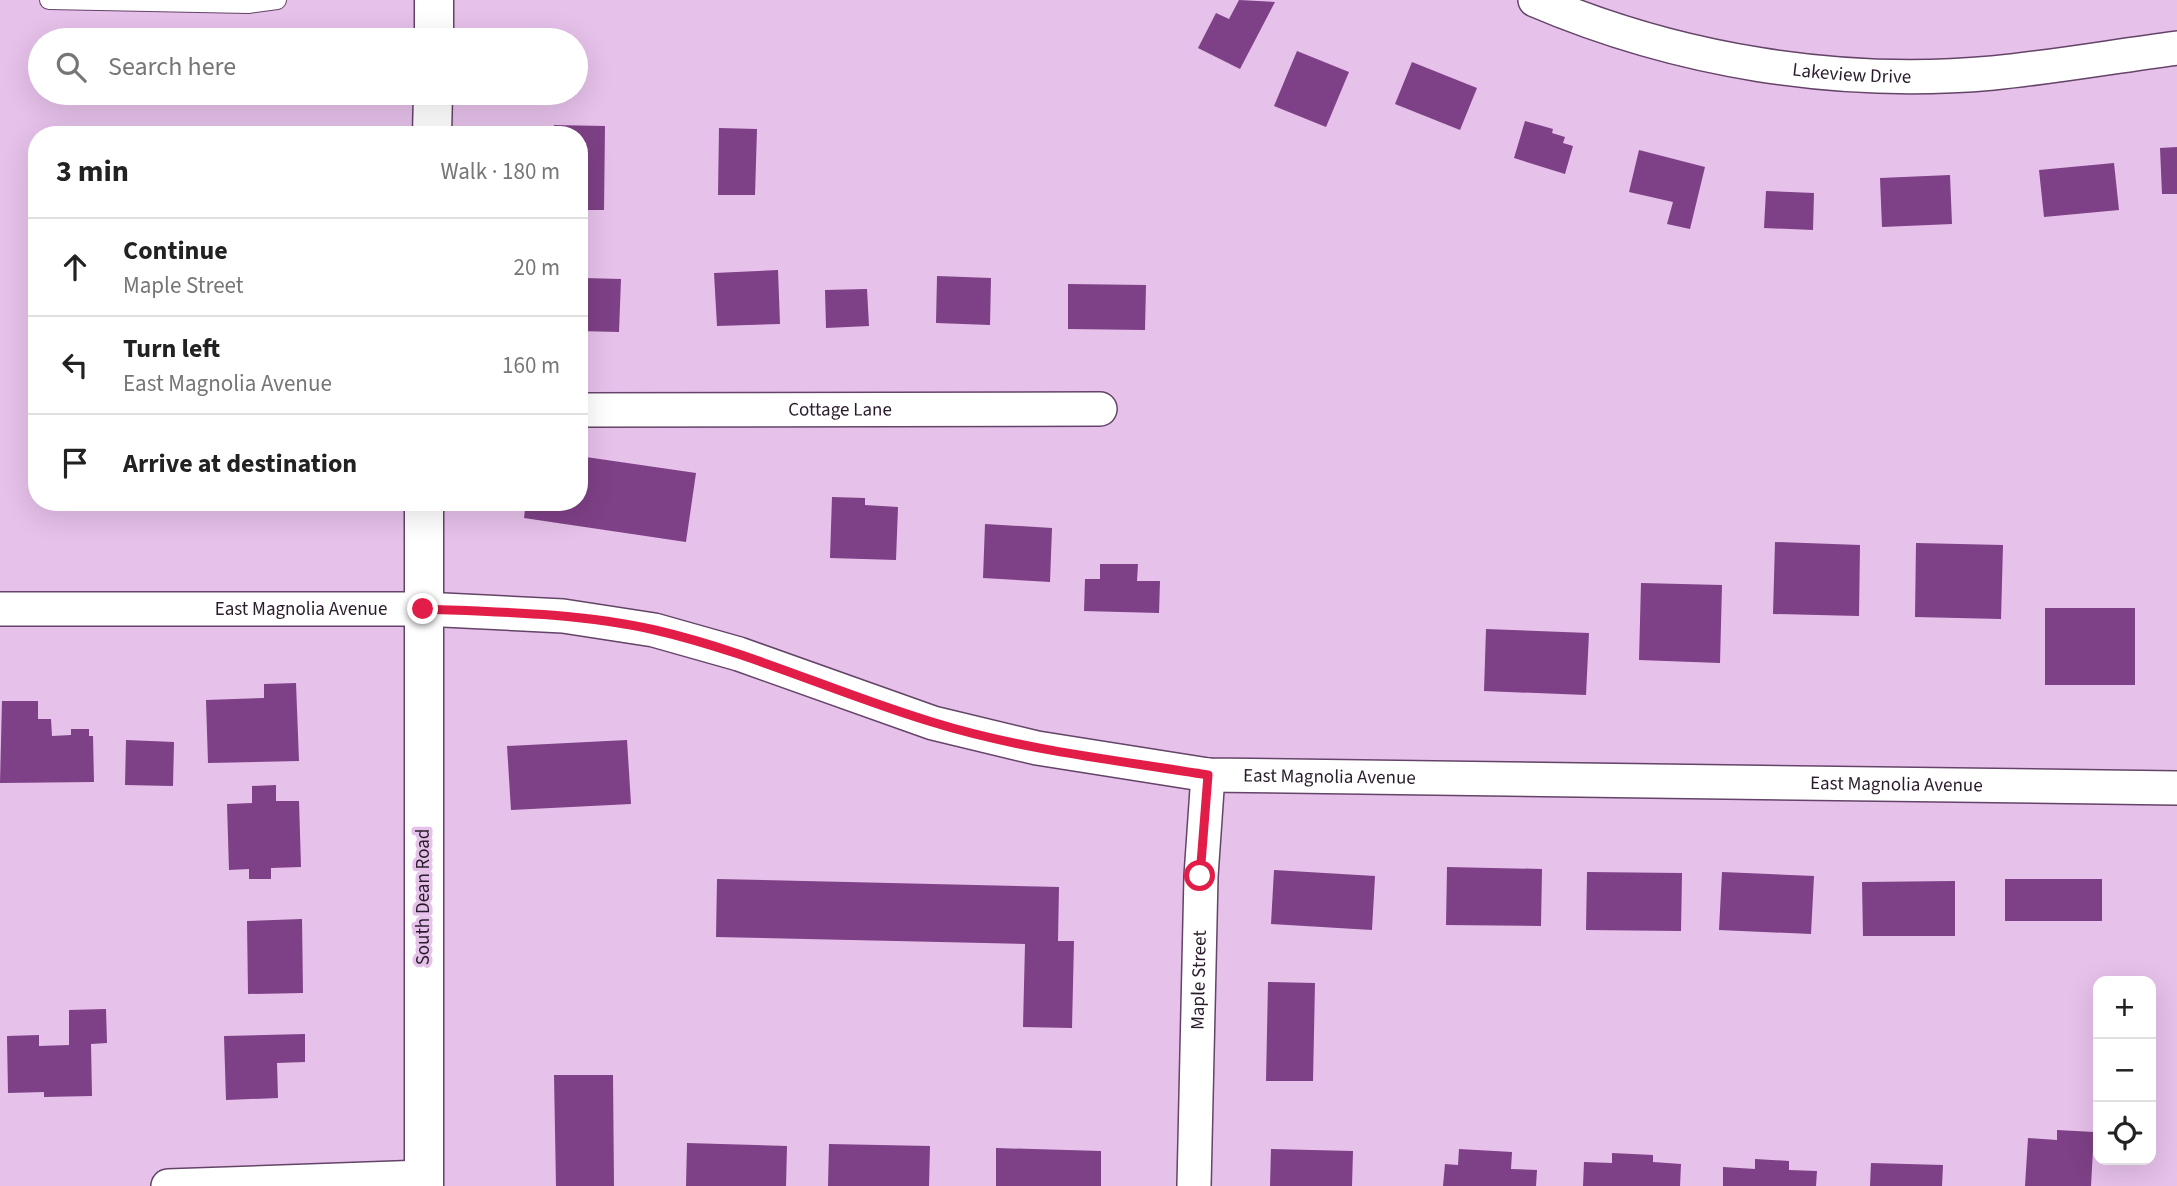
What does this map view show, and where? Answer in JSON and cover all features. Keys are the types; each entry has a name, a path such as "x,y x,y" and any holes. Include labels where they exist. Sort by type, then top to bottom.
{"street":[{"path":"434,0 434,28"},
{"name":"Lakeview Drive","path":"1535,0 1678,48 1755,65 1872,76 1992,73 2177,48"},
{"path":"432,126 433,105"},
{"name":"Cottage Lane","path":"588,410 1100,409"},
{"name":"South Dean Road","path":"424,1182 425,511"},
{"name":"East Magnolia Avenue","path":"0,609 423,609 563,617 654,630 739,654 933,723 1037,748 1208,775 2177,788"},
{"name":"Maple Street","path":"1194,1186 1200,876 1208,775"},
{"path":"168,1186 424,1182"}],"lane":[{"path":"49,0 248,4 277,0"}],"building":[{"path":"1239,0 1275,2 1240,69 1198,48 1216,13 1229,19"},
{"path":"1297,51 1349,72 1326,127 1274,106"},
{"path":"1412,62 1477,88 1460,130 1395,104"},
{"path":"1525,121 1553,129 1552,133 1565,137 1563,143 1573,146 1565,174 1514,158"},
{"path":"554,125 605,126 604,210 588,210 588,126"},
{"path":"719,128 757,129 755,195 718,195"},
{"path":"2177,147 2177,194 2162,194 2160,148"},
{"path":"1639,150 1705,167 1690,229 1667,224 1673,202 1629,192"},
{"path":"2114,163 2119,210 2044,217 2039,170"},
{"path":"1950,175 1952,224 1882,227 1880,178"},
{"path":"1766,191 1814,193 1813,230 1764,228"},
{"path":"778,270 780,324 717,326 714,273"},
{"path":"937,276 991,278 990,325 936,323"},
{"path":"588,278 621,279 619,332 588,331"},
{"path":"1068,284 1146,285 1145,330 1068,329"},
{"path":"867,289 869,326 826,328 825,290"},
{"path":"588,457 696,473 686,542 524,518 525,511 588,511"},
{"path":"832,497 865,498 865,505 898,507 896,560 830,558"},
{"path":"985,524 1052,528 1050,582 983,578"},
{"path":"1775,542 1860,545 1859,616 1773,614"},
{"path":"1916,543 2003,545 2001,619 1915,617"},
{"path":"1100,564 1138,564 1137,581 1160,581 1159,613 1084,611 1085,579 1100,579"},
{"path":"1641,583 1722,585 1720,663 1639,660"},
{"path":"2045,608 2135,608 2135,685 2045,685"},
{"path":"1486,629 1589,633 1586,695 1484,691"},
{"path":"296,683 299,761 208,763 206,700 264,698 264,684"},
{"path":"2,701 38,701 38,719 51,719 52,736 71,735 71,729 89,729 89,736 93,736 94,782 0,783"},
{"path":"126,740 174,742 173,786 125,785"},
{"path":"627,740 631,804 511,810 507,746"},
{"path":"276,785 276,801 299,801 301,867 271,868 271,879 249,879 249,869 229,870 227,804 252,803 252,786"},
{"path":"1447,867 1542,869 1541,926 1446,925"},
{"path":"1274,870 1375,876 1372,930 1271,924"},
{"path":"1587,872 1682,873 1681,931 1586,930"},
{"path":"1722,872 1814,876 1811,934 1719,930"},
{"path":"717,879 1059,887 1058,941 1074,941 1072,1028 1023,1027 1025,944 716,937"},
{"path":"2005,879 2102,879 2102,921 2005,921"},
{"path":"1955,881 1955,936 1863,936 1862,882"},
{"path":"302,919 303,993 248,994 247,921"},
{"path":"1268,982 1315,983 1313,1081 1266,1081"},
{"path":"106,1009 107,1043 91,1044 92,1096 44,1097 44,1092 8,1093 7,1036 39,1035 39,1046 69,1045 69,1010"},
{"path":"305,1034 305,1062 277,1063 278,1098 226,1100 224,1036"},
{"path":"554,1075 613,1075 614,1186 556,1186"},
{"path":"2057,1130 2093,1132 2091,1186 2025,1186 2028,1138 2057,1140"},
{"path":"687,1143 787,1146 786,1186 686,1186"},
{"path":"829,1144 930,1146 929,1186 828,1186"},
{"path":"996,1148 1101,1151 1101,1186 996,1186"},
{"path":"1271,1149 1353,1151 1352,1186 1270,1186"},
{"path":"1459,1149 1512,1152 1511,1169 1537,1170 1536,1186 1443,1186 1445,1164 1458,1165"},
{"path":"1612,1153 1653,1155 1653,1162 1681,1164 1680,1186 1583,1186 1584,1162 1612,1163"},
{"path":"1755,1159 1789,1161 1789,1170 1817,1171 1816,1186 1723,1186 1723,1167 1755,1169"},
{"path":"1871,1163 1943,1165 1942,1186 1870,1186"}],"route":[{"path":"423,609 563,617 654,630 739,654 933,723 1037,748 1208,775 1200,876"}]}
